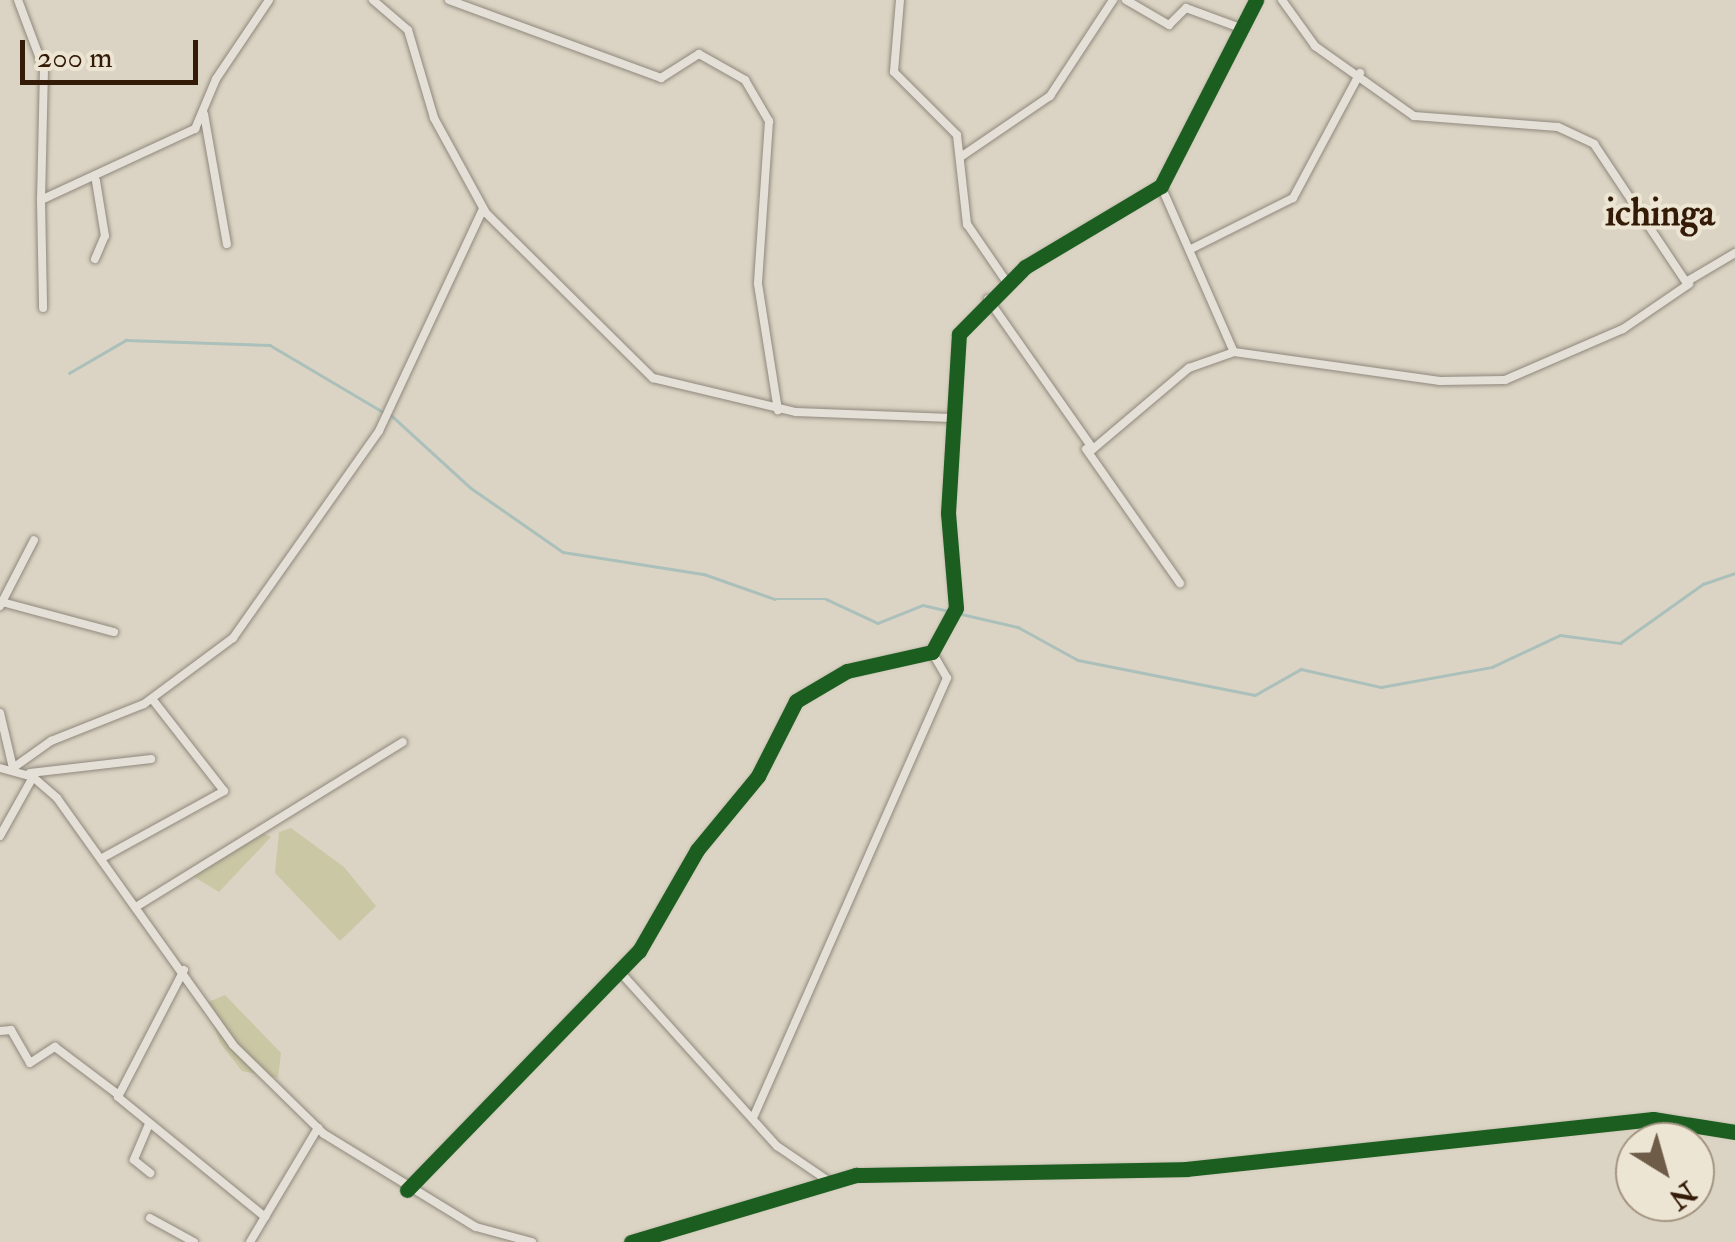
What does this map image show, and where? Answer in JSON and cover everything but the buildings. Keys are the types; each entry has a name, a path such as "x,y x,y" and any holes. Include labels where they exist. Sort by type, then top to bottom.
{"street":[{"path":"18,0 44,69 40,200 43,308"},
{"path":"40,200 96,181 180,139 269,0"},
{"path":"373,0 408,30 434,118 483,209 653,378 778,410 951,418"},
{"path":"449,0 660,78 699,54 745,80 769,121 758,294 778,410"},
{"path":"900,0 894,72 954,131 962,156 967,224 1006,281"},
{"path":"962,156 1050,96 1113,0"},
{"path":"1126,0 1173,26 1187,4 1240,28"},
{"path":"406,1190 621,972 716,823 758,776 796,701 847,671 932,652 955,612 951,418 957,339 1006,281 1161,186 1256,0"},
{"path":"1282,0 1317,48 1360,73 1414,116 1558,127 1594,144 1689,284"},
{"path":"1191,249 1293,198 1304,163 1352,100 1360,73"},
{"path":"202,110 227,244"},
{"path":"95,258 105,236 96,181"},
{"path":"1161,186 1234,352"},
{"path":"13,768 51,742 152,699 242,627 379,431 483,209"},
{"path":"1093,462 1102,446 1189,368 1234,352 1440,381 1505,380 1623,328 1735,253"},
{"path":"988,299 1093,462 1180,583"},
{"path":"1086,448 1102,446"},
{"path":"34,540 1,604 114,632"},
{"path":"753,1118 946,678 932,652"},
{"path":"104,857 224,791 152,699"},
{"path":"0,713 13,768"},
{"path":"140,905 403,742"},
{"path":"30,775 151,759"},
{"path":"0,768 30,775 104,857 241,1054 318,1128 406,1190 487,1232 532,1242"},
{"path":"0,836 30,775"},
{"path":"116,1093 184,970"},
{"path":"621,972 786,1155 830,1182"},
{"path":"0,1031 11,1030 30,1063 54,1047 266,1217"},
{"path":"631,1242 830,1182 1186,1169 1652,1119 1735,1132"},
{"path":"149,1124 134,1160 150,1173"},
{"path":"250,1242 318,1128"},
{"path":"150,1218 194,1242"}],"shaded area":[{"path":"291,828 344,867 376,906 340,941 275,873 279,832"},
{"path":"263,833 271,837 219,892 191,875"},
{"path":"225,995 281,1053 278,1078 242,1071 220,1043 206,1003"}],"waterway":[{"path":"69,373 126,340 270,345 385,413"},
{"path":"391,415 471,488 563,552 704,574 775,599 826,599 878,623 923,605 949,611"},
{"path":"957,613 1018,627 1078,660 1255,695 1301,669 1381,687 1492,667 1560,635 1620,643 1703,584 1735,573"}],"cycle path":[{"path":"407,1190 639,951 697,850 758,776 796,701 847,671 932,652 956,608 948,513 959,334 1025,267 1161,186 1256,0"},
{"path":"631,1242 856,1175 1186,1169 1653,1119 1735,1132"}],"district":[{"name":"ichinga","path":"1660,214"}]}
